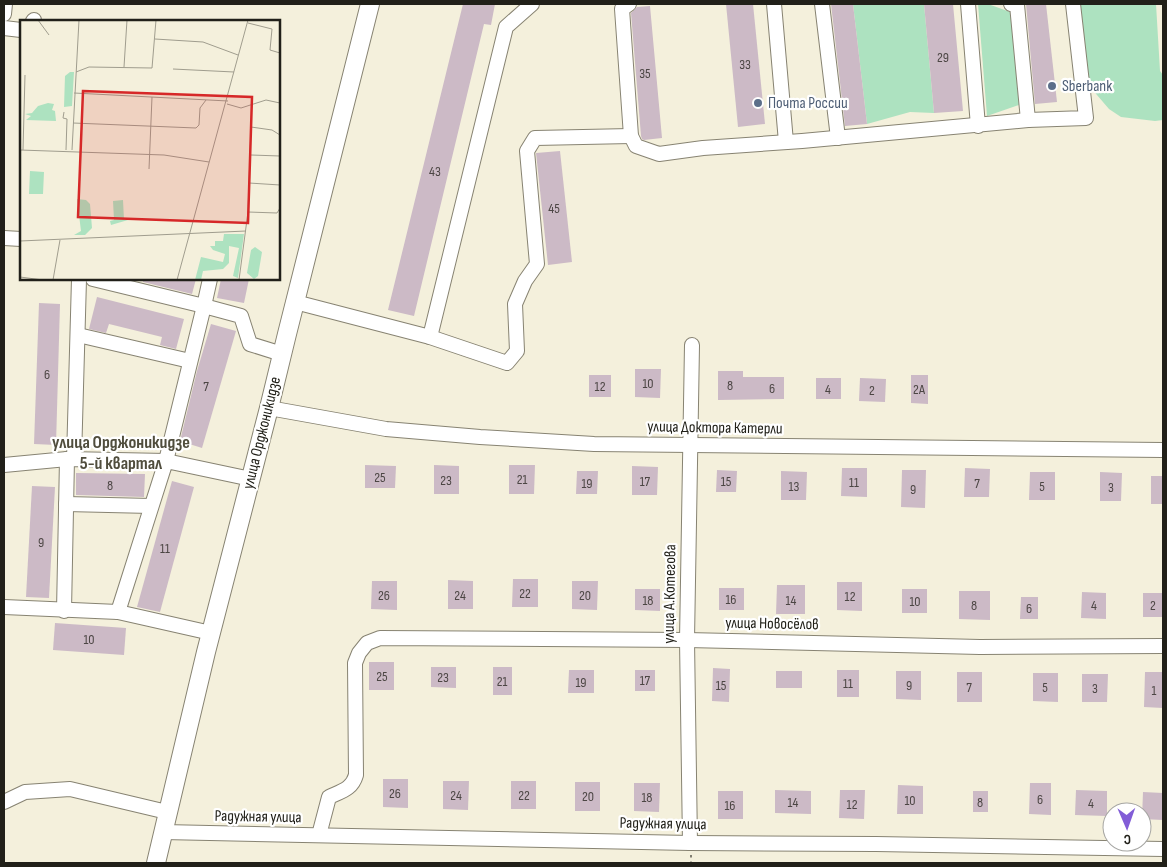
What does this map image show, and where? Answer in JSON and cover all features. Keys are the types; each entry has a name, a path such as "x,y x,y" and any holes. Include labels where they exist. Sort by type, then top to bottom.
{"main road":[{"name":"улица Орджоникидзе","path":"156,863 211,633 370,4"}],"street":[{"path":"4,14 5,4"},
{"path":"430,337 506,27 532,4"},
{"path":"629,4 622,9 631,136 636,146 659,154 703,148 978,126 1028,120 1086,118 1073,4"},
{"path":"774,4 786,142"},
{"path":"822,4 838,138"},
{"path":"968,4 978,126"},
{"path":"1011,4 1016,5 1028,120"},
{"path":"4,28 20,30"},
{"path":"295,302 430,337 506,363 517,351 514,304 525,281 538,264 527,151 536,138 631,136"},
{"path":"4,238 20,239"},
{"path":"64,611 66,504 71,459 79,280"},
{"path":"96,280 241,316 250,344 282,354"},
{"path":"118,612 166,461 210,280"},
{"path":"78,335 190,361"},
{"name":"улица А.Котегова","path":"690,843 687,640 692,345"},
{"name":"улица Доктора Катерли","path":"269,408 395,429 480,437 594,444 1163,450"},
{"path":"4,465 71,459 166,461 251,479"},
{"path":"66,504 151,506"},
{"path":"4,607 118,612 211,633"},
{"name":"улица Новосёлов","path":"319,835 329,797 354,783 356,775 355,663 367,643 380,638 687,640 980,646 1163,646"},
{"path":"4,802 25,792 70,789 168,812"},
{"name":"Радужная улица","path":"163,832 690,843 1163,849"}],"green space":[{"path":"853,4 924,4 934,113 910,112 867,124"},
{"path":"978,4 988,4 1013,13 1019,105 987,116"},
{"path":"1080,4 1156,4 1160,71 1163,75 1163,120 1155,121 1121,117 1109,109 1091,88 1085,58"}],"building":[{"path":"463,4 495,4 491,25 484,24 414,316 388,310"},
{"path":"726,4 753,4 765,124 738,127"},
{"path":"831,4 853,4 867,124 845,126"},
{"path":"924,4 953,4 963,111 934,113"},
{"path":"1026,4 1046,4 1057,102 1035,104"},
{"path":"650,6 662,138 644,140 641,136 631,13 637,7"},
{"path":"560,151 572,262 548,265 536,153"},
{"path":"143,280 196,280 192,294 143,282"},
{"path":"221,280 249,280 244,303 217,298"},
{"path":"97,297 184,319 176,349 160,345 162,337 109,324 106,333 89,329"},
{"path":"39,303 60,304 56,445 34,444"},
{"path":"211,324 236,331 202,448 180,441"},
{"path":"635,369 661,369 660,398 635,397"},
{"path":"718,371 743,371 743,377 784,377 784,399 718,400"},
{"path":"589,375 611,375 611,397 589,397"},
{"path":"911,375 928,375 928,404 911,403"},
{"path":"816,378 841,378 841,399 816,399"},
{"path":"860,378 886,379 885,402 859,401"},
{"path":"365,465 396,466 395,488 365,488"},
{"path":"434,465 459,466 459,494 434,494"},
{"path":"509,465 535,465 534,494 509,494"},
{"path":"632,466 658,467 657,495 632,495"},
{"path":"842,468 867,468 867,497 841,496"},
{"path":"965,468 990,469 989,497 964,497"},
{"path":"717,470 737,471 736,492 716,492"},
{"path":"902,470 926,470 925,508 901,507"},
{"path":"577,471 598,471 597,494 576,494"},
{"path":"781,471 807,472 806,500 781,500"},
{"path":"1030,472 1055,472 1055,500 1029,500"},
{"path":"1100,472 1122,473 1121,501 1100,501"},
{"path":"76,473 145,474 144,497 76,495"},
{"path":"1151,476 1163,476 1163,504 1151,504"},
{"path":"172,481 194,487 160,612 137,607"},
{"path":"32,486 55,487 49,598 26,597"},
{"path":"513,579 538,579 538,607 512,607"},
{"path":"448,580 473,581 473,609 448,609"},
{"path":"372,581 397,581 397,610 371,609"},
{"path":"572,581 598,581 597,610 572,609"},
{"path":"837,582 862,582 862,611 837,610"},
{"path":"777,585 805,585 805,614 776,614"},
{"path":"719,588 744,588 744,610 719,610"},
{"path":"635,589 660,589 660,611 635,610"},
{"path":"902,589 927,589 927,613 902,613"},
{"path":"959,591 990,591 990,620 959,619"},
{"path":"1082,592 1106,593 1106,619 1081,618"},
{"path":"1143,593 1163,593 1163,617 1143,617"},
{"path":"1021,597 1038,597 1038,619 1020,619"},
{"path":"55,623 126,628 124,655 53,650"},
{"path":"369,662 394,662 394,690 369,690"},
{"path":"431,667 456,667 456,688 431,687"},
{"path":"493,667 512,667 512,695 493,695"},
{"path":"713,668 730,669 729,702 712,701"},
{"path":"569,670 594,670 594,693 568,693"},
{"path":"635,670 655,670 655,691 635,691"},
{"path":"837,670 859,670 859,697 837,697"},
{"path":"776,671 802,671 802,688 776,688"},
{"path":"896,671 921,671 921,700 896,699"},
{"path":"957,672 982,672 982,702 957,702"},
{"path":"1145,672 1163,672 1163,708 1144,707"},
{"path":"1033,673 1058,673 1058,702 1033,701"},
{"path":"1082,674 1108,674 1107,702 1082,702"},
{"path":"383,779 408,779 408,808 383,807"},
{"path":"443,781 469,781 468,810 443,809"},
{"path":"511,781 536,781 536,809 511,809"},
{"path":"575,782 600,782 600,811 575,811"},
{"path":"634,783 660,783 659,812 634,811"},
{"path":"1030,783 1051,783 1051,815 1029,814"},
{"path":"898,785 923,786 923,814 897,814"},
{"path":"775,790 811,791 811,814 775,813"},
{"path":"840,790 865,790 864,819 839,818"},
{"path":"1076,790 1107,791 1107,802 1102,802 1102,816 1075,815"},
{"path":"718,791 743,791 743,819 718,819"},
{"path":"973,791 988,791 988,812 973,812"},
{"path":"1143,792 1163,793 1163,820 1152,819 1152,802 1143,802"}],"place":[{"name":"Sberbank","path":"1052,86"},
{"name":"Почта России","path":"758,103"}],"district":[{"name":"улица Орджоникидзе 5-й квартал","path":"121,452"}]}
